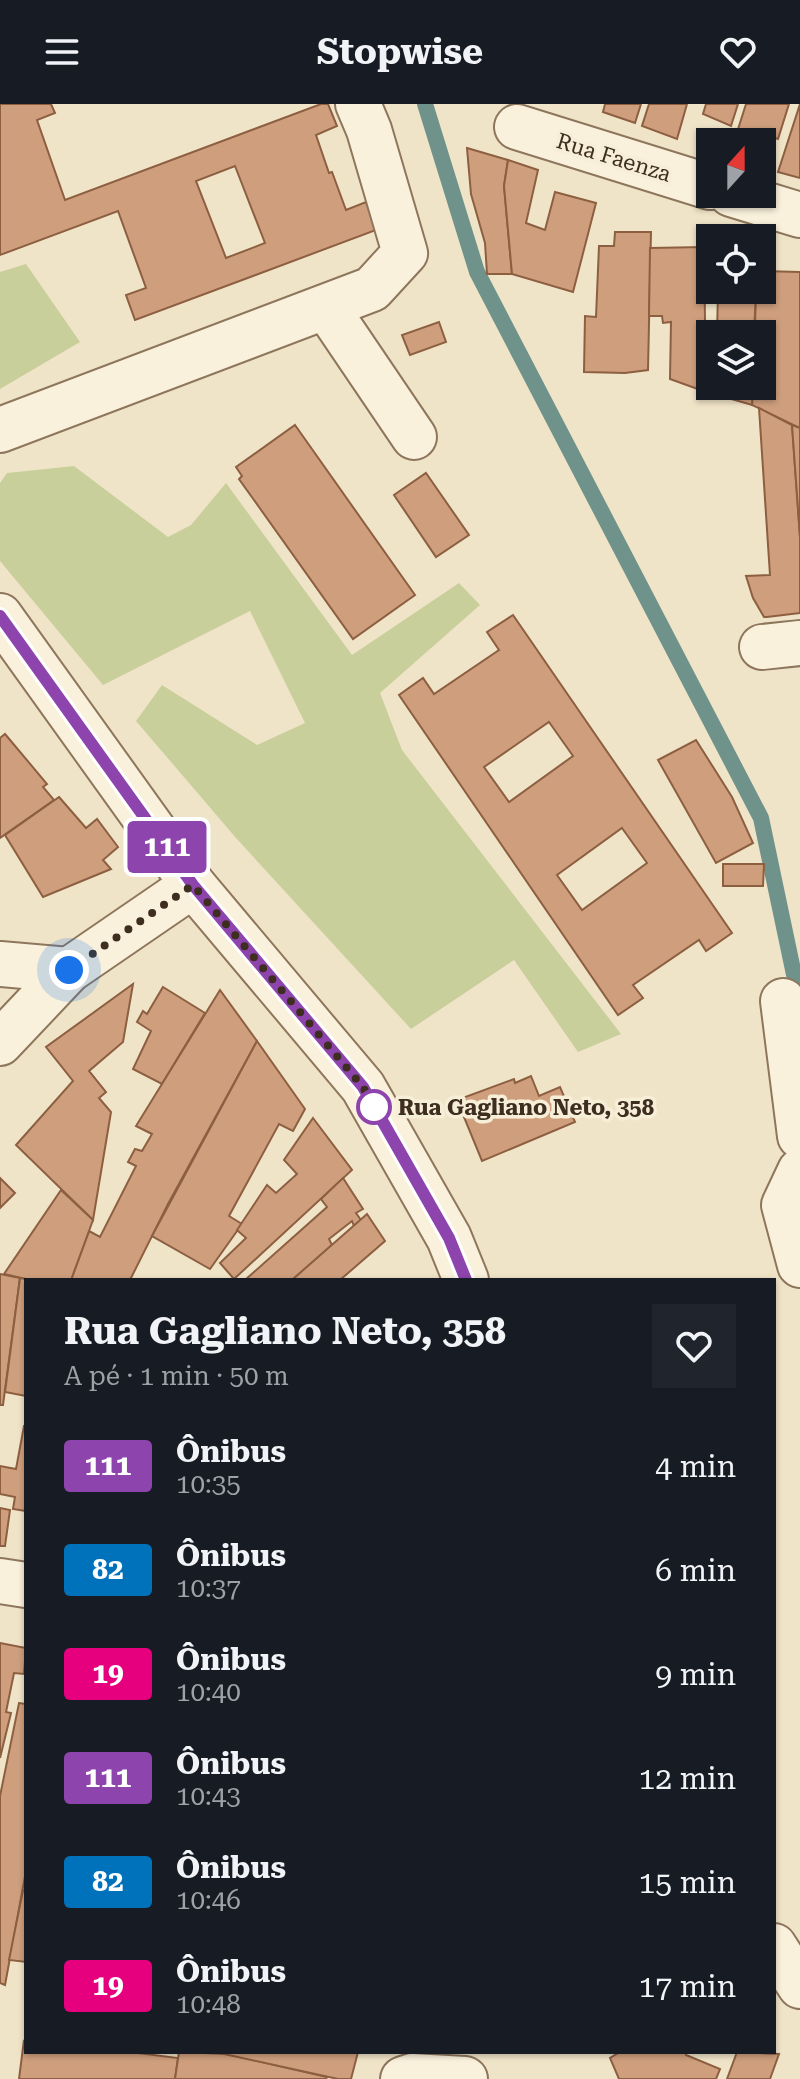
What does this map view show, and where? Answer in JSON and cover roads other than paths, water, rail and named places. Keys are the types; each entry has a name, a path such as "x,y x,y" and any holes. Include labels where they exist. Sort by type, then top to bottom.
{"street":[{"path":"0,430 372,289 405,253 369,130 358,104"},
{"name":"Rua Faenza","path":"517,127 696,183"},
{"path":"776,208 800,215"},
{"path":"326,307 414,437"},
{"path":"0,616 193,885 363,1087 449,1238 465,1278"},
{"path":"0,1043 69,970 193,885"},
{"path":"0,964 69,970"},
{"path":"783,1001 800,1136"},
{"path":"795,1192 800,1265"},
{"path":"0,1581 24,1585"},
{"path":"776,1949 800,1986"},
{"path":"403,2079 412,2076 465,2079"}],"waterway":[{"path":"425,104 477,272 761,818 800,1003"}],"place":[{"name":"Rua Gagliano Neto, 358","path":"374,1107"}]}
